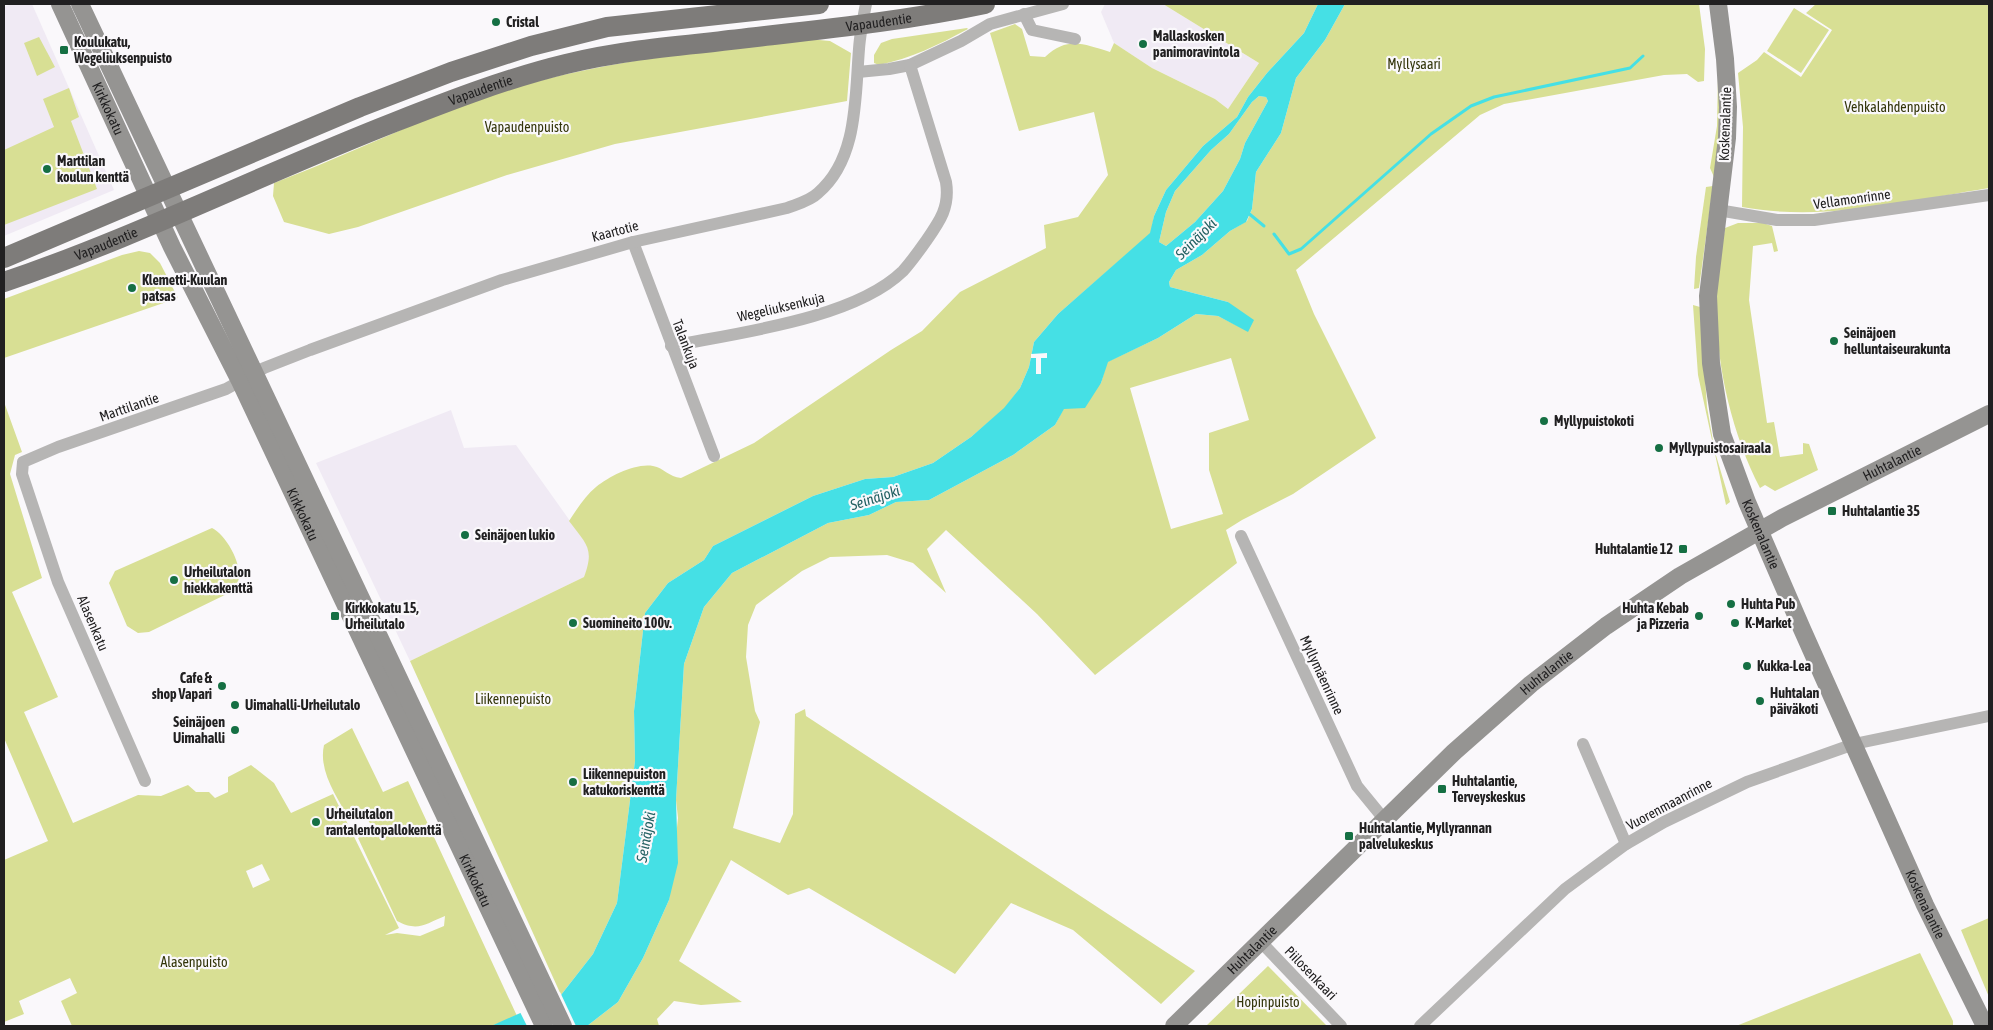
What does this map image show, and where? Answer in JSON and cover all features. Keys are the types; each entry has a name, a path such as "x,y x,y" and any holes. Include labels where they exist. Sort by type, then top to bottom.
{"main road":[{"name":"Kirkkokatu","path":"60,4 159,220 247,377"},
{"name":"Kirkkokatu","path":"80,4 169,189 247,377 515,947 544,1026"},
{"name":"Vapaudentie","path":"4,258 360,107 451,72 556,38 608,27 819,4"},
{"name":"Vapaudentie","path":"4,282 456,98 558,66 627,52 862,25 985,4"},
{"name":"Koskenalantie","path":"1718,5 1725,59 1728,108 1708,296 1716,399 1729,456 1759,530 1925,905 1985,1026"},
{"name":"Huhtalantie","path":"1174,1026 1384,819 1490,719 1598,632 1680,576 1759,530 1989,414"},
{"name":"Kirkkokatu","path":"515,947 563,1026"}],"street":[{"name":"Kaartotie","path":"247,377 318,346 502,280 633,242 787,208 817,195 843,161 851,132 862,25 866,4"},
{"path":"858,72 910,65 961,41 990,24 1063,4"},
{"path":"1024,14 1032,30 1075,40"},
{"name":"Wegeliuksenkuja","path":"671,346 825,312 871,294 902,271 934,229 949,198 944,174 910,65"},
{"name":"Vellamonrinne","path":"1718,210 1778,220 1814,220 1989,195"},
{"name":"Talankuja","path":"633,242 714,456"},
{"name":"Marttilantie","path":"22,474 23,462 28,459 226,389 247,377"},
{"name":"Alasenkatu","path":"22,474 44,546 58,582 145,781"},
{"name":"Myllymäenrinne","path":"1241,536 1357,786 1384,819"},
{"name":"Vuorenmaanrinne","path":"1420,1026 1557,896 1626,844 1715,796 1854,744 1989,716"},
{"path":"1583,744 1626,844"},
{"name":"Piilosenkaari","path":"1260,941 1341,1026"}],"shaded area":[{"path":"12,4 32,4 114,190 4,236 4,7"},
{"path":"1105,4 1163,4 1259,63 1228,109 1215,99 1152,68 1114,43 1101,12"},
{"name":"Seinäjoen lukio","path":"451,410 464,448 516,445 590,549 589,564 584,577 410,661 316,463"}],"green space":[{"name":"Liikennepuisto","path":"1163,4 1318,4 1304,33 1267,73 1248,97 1237,117 1203,146 1166,190 1154,216 1151,233 1058,314 1034,342 1029,367 1020,388 1004,409 971,437 933,463 893,477 865,479 813,496 713,546 704,560 668,583 645,613 634,711 635,761 617,903 593,954 561,995 410,661 584,577 589,553 584,541 569,521 588,494 602,483 623,471 638,466 657,467 673,476 681,478 754,443 922,331 960,292 1046,248 1044,225 1078,217 1108,175 1094,112 1019,131 990,33 1015,24 1022,29 1030,56 1045,57 1053,50 1069,44 1092,46 1110,52 1114,43 1152,68 1215,99 1228,109 1259,63"},
{"name":"Myllysaari","path":"1345,4 1699,4 1705,49 1704,81 1698,82 1687,74 1664,75 1504,104 1480,115 1296,270 1314,314 1376,438 1293,494 1226,530 1237,563 1095,675 1037,614 946,530 927,549 946,593 913,563 887,555 830,557 802,571 756,605 748,625 746,657 755,711 760,722 733,828 780,843 793,814 795,714 805,709 806,716 1195,971 1161,1004 1073,930 1011,903 955,974 809,888 788,895 731,860 679,961 742,1002 701,1005 674,1001 657,1019 659,1026 587,1026 618,1002 643,958 669,900 678,818 676,800 684,664 704,607 732,573 828,523 869,515 896,502 929,500 1013,455 1055,425 1064,408 1101,383 1107,362 1158,338 1196,314 1218,316 1248,331 1228,302 1170,287 1169,282 1176,270 1202,255 1230,231 1247,221 1252,209 1256,172 1281,133 1296,78 1325,40","holes":["1231,358 1249,420 1209,433 1209,470 1223,514 1171,529 1130,388"]},
{"name":"Vehkalahdenpuisto","path":"1816,4 1989,4 1989,188 1897,204 1835,211 1773,211 1742,207 1743,127 1738,73 1757,60 1764,52 1801,77 1832,30 1806,13"},
{"path":"1794,8 1829,30 1801,73 1767,51"},
{"path":"967,28 914,55 879,65 874,63 874,55 881,43 892,39"},
{"path":"39,37 55,67 37,76 24,43"},
{"name":"Vapaudenpuisto","path":"808,39 830,41 851,53 847,101 615,144 507,175 358,227 329,234 284,222 273,196 274,183 455,108 517,87 553,77 625,62"},
{"path":"1718,74 1722,112 1714,177 1710,168 1717,126"},
{"name":"Marttilan koulun kenttä","path":"69,88 79,117 71,121 97,189 4,225 4,150 54,127 43,99"},
{"path":"1259,96 1266,97 1268,101 1245,143 1240,159 1223,191 1195,222 1166,246 1159,242 1166,212 1175,191 1211,150 1229,134 1252,102"},
{"path":"1713,186 1699,288 1694,289 1696,257 1706,187"},
{"path":"1738,223 1763,223 1772,226 1778,251 1774,252 1772,243 1753,246 1749,300 1767,423 1774,422 1780,457 1803,454 1803,443 1809,444 1818,470 1775,491 1765,485 1760,488 1749,465 1732,417 1721,365 1716,313 1718,273 1725,228"},
{"path":"139,251 150,253 160,263 178,298 4,358 4,299 122,255"},
{"path":"1693,305 1700,307 1707,407 1715,452 1730,502 1726,505 1698,375"},
{"name":"Alasenpuisto","path":"4,402 22,452 15,455 10,474 42,578 12,592 58,697 24,712 73,823 138,795 161,796 188,785 196,792 209,792 215,798 228,792 228,777 251,765 274,783 291,813 333,794 399,928 385,935 397,933 420,936 444,926 445,916 421,926 411,926 397,921 358,838 367,834 371,825 365,815 350,821 326,775 323,755 324,745 352,728 383,792 408,781 517,1016 491,1026 72,1026 61,1001 77,993 70,978 19,1001 24,1014 4,1022 4,860 48,841 4,738","holes":["262,864 270,880 253,888 246,871"]},
{"name":"Urheilutalon hiekkakenttä","path":"212,528 227,543 238,564 239,578 235,590 149,632 138,633 127,626 109,583 115,571"},
{"path":"1989,918 1989,997 1961,930"},
{"path":"1920,953 1953,1021 1953,1026 1736,1026"},
{"name":"Hopinpuisto","path":"1268,966 1327,1026 1206,1026"}],"water":[{"name":"Seinäjoki","path":"1318,4 1345,4 1325,40 1296,78 1281,133 1256,172 1252,209 1246,222 1230,231 1202,255 1176,270 1169,282 1170,287 1228,302 1254,320 1248,332 1218,316 1196,314 1158,338 1108,362 1101,383 1085,408 1064,409 1055,425 1013,455 929,500 896,502 869,515 828,523 732,573 704,607 684,664 676,800 678,863 669,900 643,958 618,1002 587,1026 491,1026 561,995 593,954 617,903 635,761 634,711 645,613 668,583 704,560 713,546 813,496 865,479 893,477 933,463 971,437 1004,408 1020,388 1029,367 1034,342 1058,314 1150,233 1154,216 1166,190 1203,146 1237,117 1248,97 1267,73 1304,33","holes":["1259,96 1266,97 1268,101 1245,143 1240,159 1223,191 1195,222 1166,246 1159,242 1166,212 1175,191 1211,150 1229,134 1252,102"]}],"pier":[{"path":"1047,353 1047,358 1041,358 1041,374 1036,374 1036,358 1031,358 1031,354"},
{"path":"560,992 576,1026 527,1026 520,1012"}],"waterway":[{"path":"1274,234 1289,254 1301,249 1431,134 1471,106 1494,97 1630,68 1643,56"},
{"path":"1247,212 1264,226"}],"place":[{"name":"Cristal","path":"496,22"},
{"name":"Mallaskosken panimoravintola","path":"1143,44"},
{"name":"Koulukatu, Wegeliuksenpuisto","path":"64,50"},
{"name":"Marttilan koulun kenttä","path":"47,169"},
{"name":"Klemetti-Kuulan patsas","path":"132,288"},
{"name":"Seinäjoen helluntaiseurakunta","path":"1834,341"},
{"name":"Myllypuistokoti","path":"1544,421"},
{"name":"Myllypuistosairaala","path":"1659,448"},
{"name":"Huhtalantie 35","path":"1832,511"},
{"name":"Seinäjoen lukio","path":"465,535"},
{"name":"Huhtalantie 12","path":"1683,549"},
{"name":"Urheilutalon hiekkakenttä","path":"174,580"},
{"name":"Huhta Pub","path":"1731,604"},
{"name":"Kirkkokatu 15, Urheilutalo","path":"335,616"},
{"name":"Huhta Kebab ja Pizzeria","path":"1699,616"},
{"name":"Suomineito 100v.","path":"573,623"},
{"name":"K-Market","path":"1735,623"},
{"name":"Kukka-Lea","path":"1747,666"},
{"name":"Cafe & shop Vapari","path":"222,686"},
{"name":"Huhtalan päiväkoti","path":"1760,701"},
{"name":"Uimahalli-Urheilutalo","path":"235,705"},
{"name":"Seinäjoen Uimahalli","path":"235,730"},
{"name":"Liikennepuiston katukoriskenttä","path":"573,782"},
{"name":"Huhtalantie, Terveyskeskus","path":"1442,789"},
{"name":"Urheilutalon rantalentopallokenttä","path":"316,822"},
{"name":"Huhtalantie, Myllyrannan palvelukeskus","path":"1349,836"}]}
